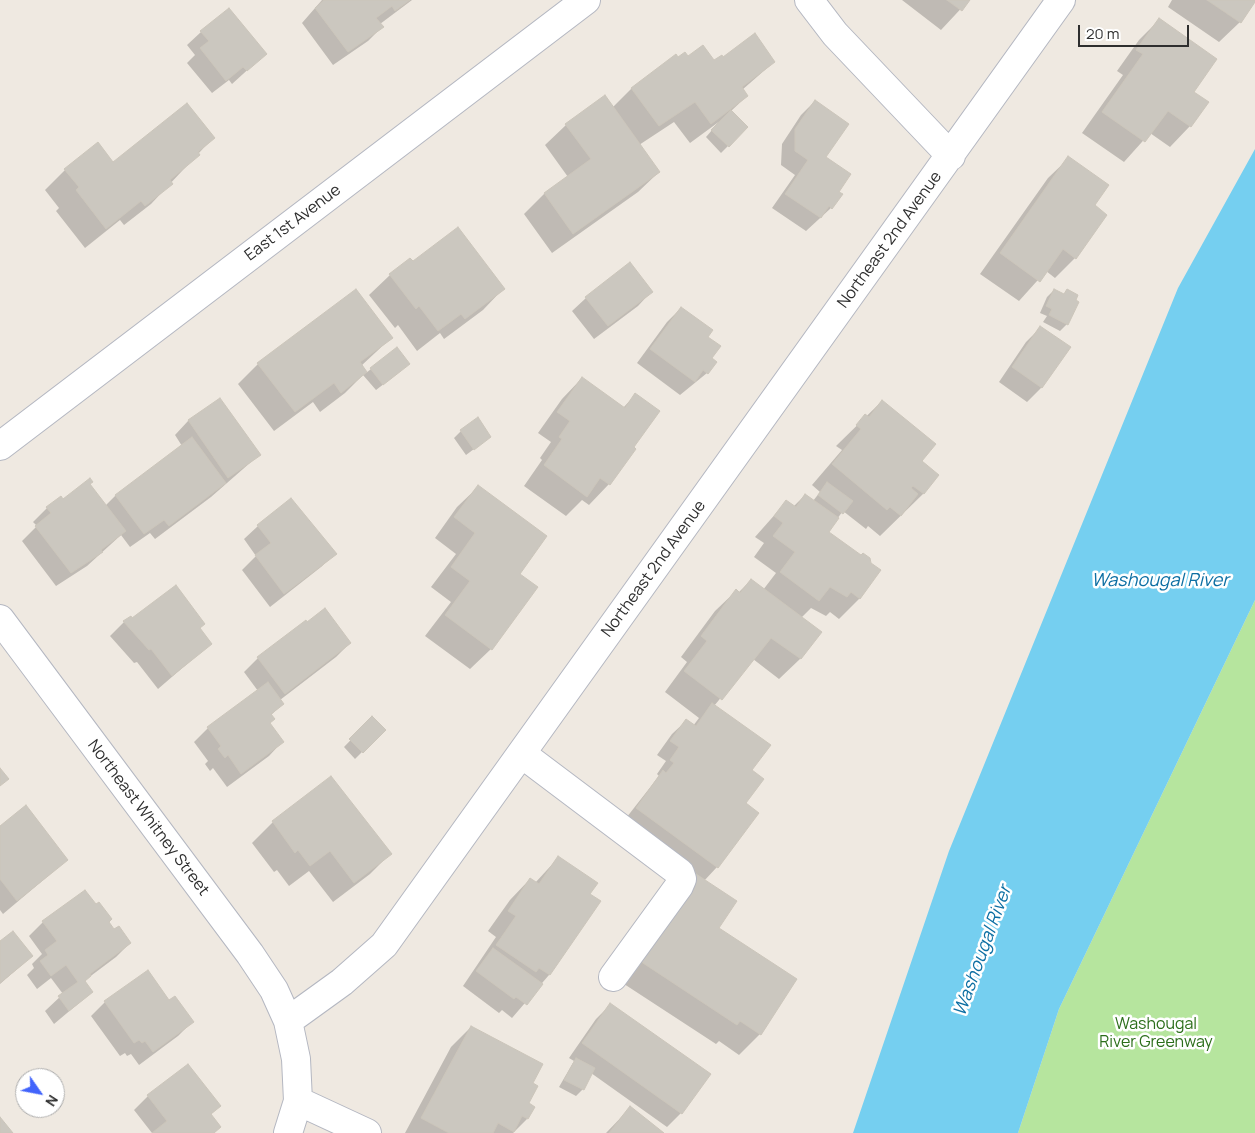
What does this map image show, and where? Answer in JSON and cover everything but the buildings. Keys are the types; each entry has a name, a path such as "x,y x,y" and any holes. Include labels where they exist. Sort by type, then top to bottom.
{"street":[{"name":"East 1st Avenue","path":"0,446 586,0"},
{"path":"809,0 835,34 950,156"},
{"name":"Northeast 2nd Avenue","path":"288,1021 342,982 384,945 1062,0"},
{"name":"Northeast Whitney Street","path":"0,619 250,954 274,990 288,1021"},
{"path":"522,754 680,873 682,879 679,886 613,977"},
{"path":"288,1021 296,1058 298,1101 288,1133"},
{"path":"298,1101 367,1133"}],"green space":[{"name":"Washougal River Greenway","path":"1255,600 1255,1133 1018,1133 1059,1009"}],"water":[{"name":"Washougal River","path":"1255,149 1255,600 1059,1009 1018,1133 853,1133 949,851 1178,288"}]}
